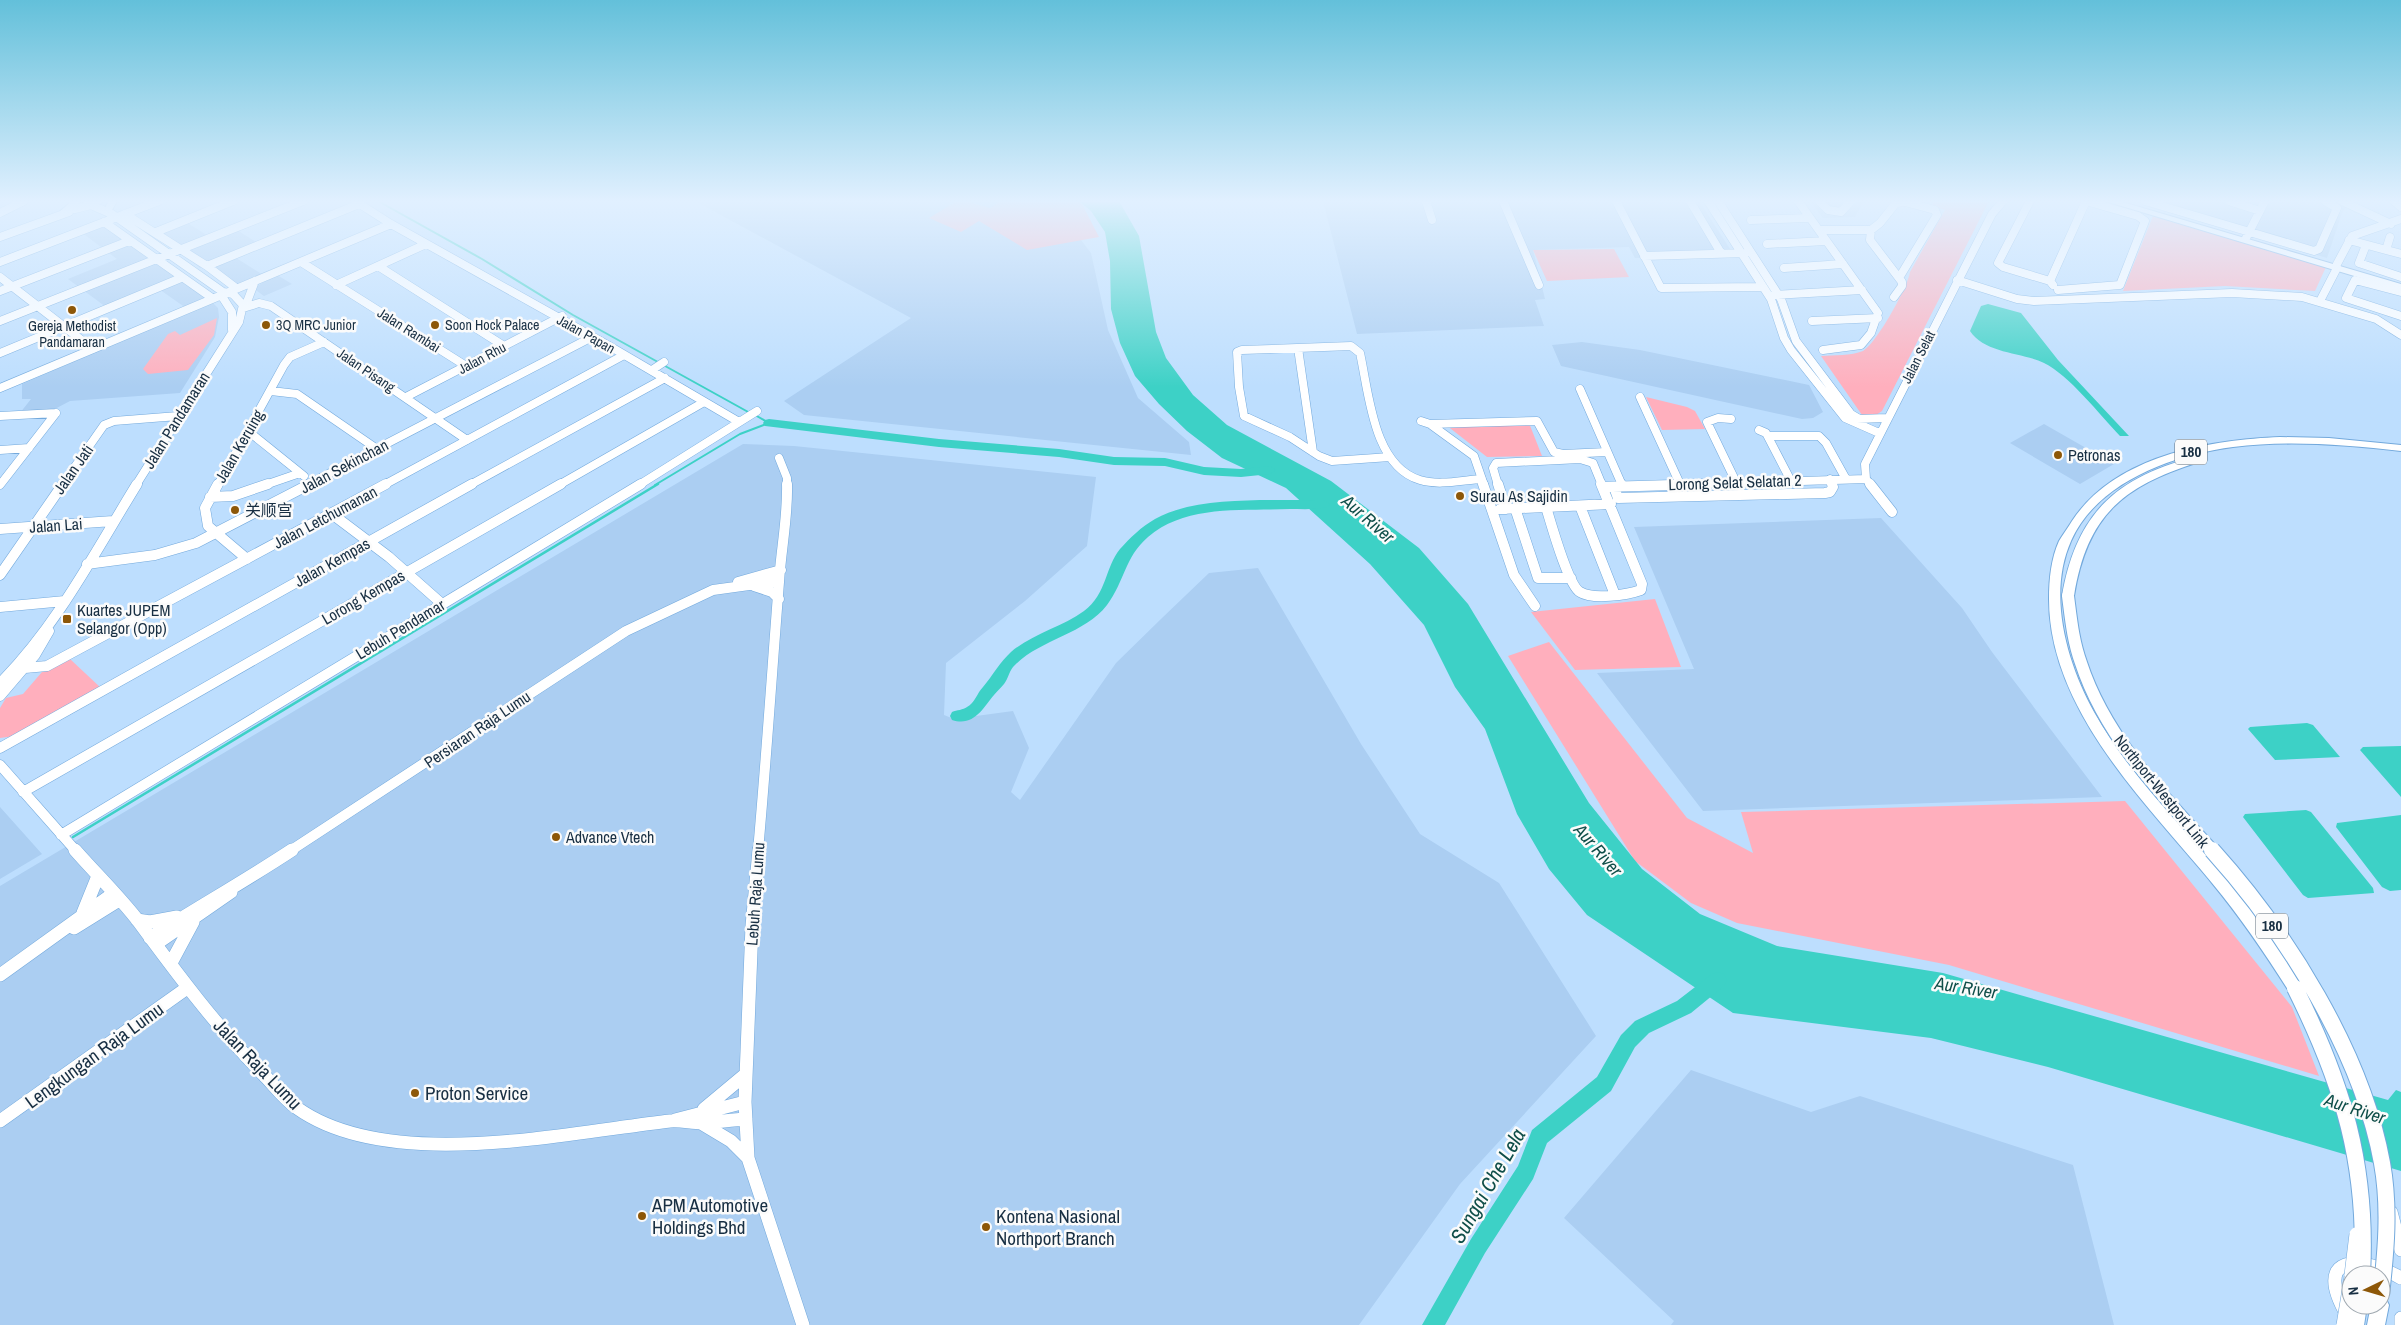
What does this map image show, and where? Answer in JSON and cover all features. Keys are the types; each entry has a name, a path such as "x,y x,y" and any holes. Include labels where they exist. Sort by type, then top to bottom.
{"main road":[{"path":"2326,263 2401,285"},
{"path":"2328,263 2337,266"},
{"name":"Northport-Westport Link","path":"2385,1265 2388,1238 2386,1194 2370,1118 2331,1021 2263,911 2176,812 2121,743 2105,717 2082,669 2054,572 2071,528 2103,493 2144,467 2203,449 2254,442 2320,440 2401,448"},
{"name":"Northport-Westport Link","path":"2363,1265 2366,1246 2362,1180 2346,1113 2323,1046 2299,996 2268,945 2237,903 2128,772 2102,735 2077,690 2062,653 2055,622 2061,594 2075,555 2090,524 2121,493 2143,480 2165,470 2210,456 2274,447 2343,448 2401,454"}],"street":[{"path":"0,291 73,263"},
{"path":"0,321 147,263"},
{"path":"162,263 212,298"},
{"path":"184,263 224,293 233,294 243,307"},
{"path":"202,263 236,288"},
{"path":"207,266 215,263"},
{"path":"0,388 299,263"},
{"name":"Jalan Rambai","path":"302,263 466,366"},
{"path":"336,285 385,263"},
{"name":"Jalan Papan","path":"461,263 561,316 592,337 624,355 654,369 704,402 742,419"},
{"path":"1529,263 1539,286"},
{"path":"1648,263 1661,288 1762,286"},
{"path":"1747,263 1768,295 1791,350 1842,415 1881,430"},
{"path":"1759,263 1779,294 1800,347 1874,444"},
{"path":"1888,263 1900,278 1902,286 1894,297"},
{"path":"1900,278 1909,263"},
{"name":"Jalan Selat","path":"1866,479 1865,464 1874,444 1966,263"},
{"path":"1998,263 2003,267 2050,281 2065,299"},
{"path":"2050,281 2058,263"},
{"path":"2058,290 2120,285 2129,263"},
{"path":"2320,301 2338,263"},
{"path":"2359,263 2401,277"},
{"path":"1784,268 1843,264 1878,313 1878,318 1871,333 1861,345 1854,348 1823,350"},
{"path":"378,266 504,346"},
{"path":"0,277 93,349"},
{"path":"0,353 181,278"},
{"name":"Jalan Pandamaran","path":"0,694 4,681 18,670 44,641 55,616 86,564 232,330 241,320 243,307 247,302 255,280"},
{"path":"1957,280 2002,294 2034,301 2239,293 2302,297 2383,322 2401,334"},
{"path":"2401,292 2353,280 2346,298 2353,302 2401,316"},
{"path":"1952,291 1979,287"},
{"path":"1768,295 1862,290"},
{"path":"224,293 223,298 232,312 232,330"},
{"name":"Jalan Pisang","path":"243,307 264,303 406,397 467,440"},
{"name":"Jalan Rhu","path":"406,397 561,316"},
{"path":"1812,321 1878,318"},
{"name":"Jalan Sekinchan","path":"86,564 122,561 180,549 196,543 592,337"},
{"name":"Jalan Keruing","path":"247,559 208,526 205,520 205,508 290,357 324,342"},
{"path":"1390,457 1332,461 1290,437 1244,416 1239,387 1238,351 1345,346 1354,348 1360,354 1378,437 1381,445 1390,457 1419,480 1482,480"},
{"path":"1298,348 1314,452"},
{"name":"Jalan Letchumanan","path":"18,670 48,666 624,355"},
{"path":"654,369 664,362"},
{"name":"Jalan Kempas","path":"0,748 665,378"},
{"path":"1580,389 1607,452 1613,487 1618,498 1825,493 1830,492 1833,487 1830,480"},
{"path":"270,390 297,394 377,448"},
{"path":"1640,397 1680,484"},
{"name":"Lorong Kempas","path":"23,792 704,402"},
{"name":"Lebuh Pendamar","path":"61,835 441,603 725,433 742,419 757,411"},
{"path":"0,416 56,413 0,485"},
{"name":"Jalan Jati","path":"0,575 104,425 114,421 178,416"},
{"path":"1731,419 1723,418 1707,422 1736,482"},
{"path":"1855,421 1887,418"},
{"path":"1536,606 1514,576 1474,456 1426,423 1537,421 1540,423 1554,452 1563,454 1607,452"},
{"path":"1759,430 1768,436 1791,480"},
{"path":"248,431 314,482"},
{"path":"1768,436 1806,434 1821,437 1846,479"},
{"path":"0,450 29,448"},
{"name":"Lebuh Raja Lumu","path":"779,458 788,484 788,506 779,581 752,926 744,1102 748,1158 803,1325"},
{"path":"1546,507 1577,590 1586,595 1615,595 1638,592 1642,584 1611,504 1613,487 1595,467 1586,460 1496,463 1493,468 1511,508 1538,578 1571,578"},
{"path":"210,497 233,496 300,473"},
{"path":"1866,479 1892,512"},
{"name":"Lorong Selat Selatan 2","path":"1613,487 1866,479"},
{"path":"1492,509 1611,504"},
{"path":"1580,506 1615,595"},
{"path":"332,514 441,603"},
{"name":"Jalan Lai","path":"0,529 113,521"},
{"path":"752,581 782,557"},
{"path":"752,581 780,570"},
{"path":"752,581 779,581"},
{"path":"752,581 772,592 779,599"},
{"name":"Persiaran Raja Lumu","path":"153,941 190,917 218,895 233,889 626,630 704,594 752,581"},
{"path":"0,607 65,601"},
{"name":"Jalan Raja Lumu","path":"0,765 137,920 171,963 187,988 240,1051 295,1107 312,1118 342,1130 398,1141 455,1145 539,1139 700,1118 746,1119"},
{"path":"81,916 90,900 98,876"},
{"path":"0,975 81,916 116,897"},
{"path":"51,939 64,934 116,897"},
{"path":"137,920 150,922 190,917 171,963"},
{"name":"Lengkungan Raja Lumu","path":"0,1121 187,988"},
{"path":"700,1118 746,1074"},
{"path":"700,1118 744,1102"},
{"path":"700,1118 731,1141 748,1158"},
{"path":"2352,1265 2362,1180"},
{"path":"2386,1194 2401,1250"},
{"path":"2351,1324 2336,1293 2334,1279 2338,1269 2347,1263 2359,1261 2374,1263 2401,1278"},
{"path":"2401,1318 2401,1325"}],"shaded area":[{"path":"108,263 159,263 209,298 186,308 156,287 106,307 68,279"},
{"path":"194,263 244,263 265,276 239,286 208,265 200,268"},
{"path":"809,263 1093,263 1108,330 1138,398 1189,442 1191,455 804,415 784,401 911,318"},
{"path":"1339,263 1536,263 1545,299 1535,300 1544,326 1357,334"},
{"path":"1539,263 1621,263 1629,277 1547,281"},
{"path":"1915,263 1957,263 1882,411 1876,415 1862,415 1821,356 1858,353 1869,346 1898,302"},
{"path":"2134,263 2312,263 2326,267 2315,291 2225,286 2123,291"},
{"path":"277,275 292,284 264,296 253,288"},
{"path":"212,302 218,308 219,317 215,337 180,393 70,401 51,411 20,413 31,399 22,399 22,384"},
{"path":"217,318 214,335 188,370 148,374 143,369 168,334 175,331 180,335"},
{"path":"1582,342 1640,350 1809,385 1823,412 1813,418 1802,419 1561,366 1552,345"},
{"path":"1646,397 1687,407 1695,411 1705,429 1662,430"},
{"path":"1529,423 1542,456 1487,457 1446,425"},
{"path":"2044,424 2114,464 2080,484 2010,443"},
{"path":"743,444 794,446 1096,477 1087,546 1025,601 946,663 944,715 954,719 1013,711 1029,748 1011,792 1020,800 1116,663 1162,618 1209,573 1258,568 1361,744 1420,834 1499,883 1596,1036 1460,1184 1359,1325 0,1325 0,886"},
{"path":"1881,518 1962,608 1992,652 2102,797 1703,811 1597,673 1694,669 1634,527"},
{"path":"1655,599 1681,667 1575,670 1531,612"},
{"path":"1549,642 1687,818 1753,853 1741,812 2125,801 2292,1007 2319,1076 1949,965 1737,923 1691,903 1635,861 1508,656"},
{"path":"70,659 101,688 15,736 0,738 0,708 6,698 23,694 42,672"},
{"path":"0,807 42,854 0,879"},
{"path":"1691,1070 1811,1112 1860,1096 2073,1165 2114,1325 1671,1325 1674,1321 1564,1218"}],"water":[{"name":"Aur River","path":"1110,263 1144,263 1156,332 1166,358 1193,395 1227,425 1331,481 1419,548 1468,604 1589,803 1642,869 1700,914 1777,946 1943,973 2388,1100 2396,1090 2401,1092 2401,1171 2048,1067 1931,1038 1733,1013 1587,915 1549,869 1517,814 1485,729 1455,687 1424,625 1370,564 1286,488 1222,458 1187,431 1159,404 1135,376 1120,343 1111,309"},
{"path":"1988,304 2021,313 2058,360 2129,436 2120,436 2074,386 2054,369 2035,359 2004,352 1977,339 1970,331 1981,306"},
{"path":"2307,723 2313,725 2340,757 2275,760 2248,729 2250,727"},
{"path":"2401,746 2401,797 2360,750 2363,747"},
{"path":"2306,810 2311,812 2373,888 2374,893 2308,898 2303,895 2243,817 2245,814"},
{"path":"2401,815 2401,890 2390,891 2382,887 2336,827 2337,823"}],"waterway":[{"path":"488,263 573,315 750,413"},
{"path":"655,485 740,434 769,423 755,415"},
{"path":"769,423 939,443 1059,453 1114,461 1165,462 1204,471 1241,473 1270,470"},
{"path":"73,837 658,484"},
{"path":"958,716 972,712 979,706 988,691 998,681 1006,665 1022,651 1090,614 1102,601 1113,583 1124,554 1143,534 1160,522 1189,511 1222,507 1323,504"},
{"name":"Sungai Che Lela","path":"1433,1325 1478,1246 1526,1172 1539,1137 1604,1084 1628,1041 1642,1027 1684,1007 1718,980"}],"place":[{"name":"Gereja Methodist Pandamaran","path":"72,310"},
{"name":"3Q MRC Junior","path":"266,325"},
{"name":"Soon Hock Palace","path":"435,325"},
{"name":"Petronas","path":"2058,455"},
{"name":"Surau As Sajidin","path":"1460,496"},
{"name":"关顺宫","path":"235,510"},
{"name":"Kuartes JUPEM Selangor (Opp)","path":"67,619"},
{"name":"Advance Vtech","path":"556,837"},
{"name":"Proton Service","path":"415,1093"},
{"name":"APM Automotive Holdings Bhd","path":"642,1216"},
{"name":"Kontena Nasional Northport Branch","path":"986,1227"}]}
